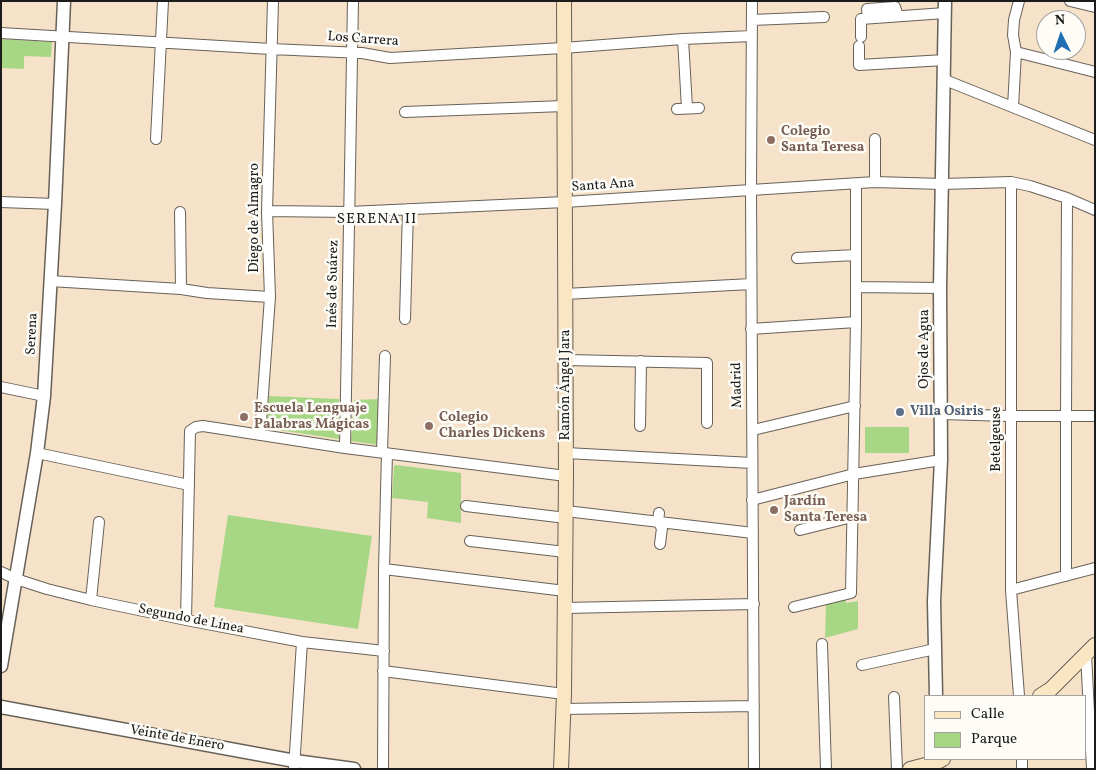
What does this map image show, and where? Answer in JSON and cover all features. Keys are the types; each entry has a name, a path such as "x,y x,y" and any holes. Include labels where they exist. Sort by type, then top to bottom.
{"main road":[{"name":"Ramón Ángel Jara","path":"561,769 564,694 566,515 564,1"},
{"path":"1042,695 1051,689 1090,649"},
{"path":"910,769 939,762"}],"street":[{"name":"Serena","path":"1,666 44,396 64,1"},
{"path":"156,139 162,1"},
{"name":"Diego de Almagro","path":"260,435 270,297 267,211 273,1"},
{"name":"Inés de Suárez","path":"345,448 353,1"},
{"name":"Madrid","path":"752,1 751,329 754,769"},
{"path":"1013,106 1016,52 1013,35 1018,1"},
{"path":"1070,1 1095,8"},
{"path":"945,7 898,16 867,9 861,19 859,65 945,60"},
{"name":"Ojos de Agua","path":"936,695 934,601 941,460 940,288 945,7"},
{"path":"752,20 824,17"},
{"name":"Los Carrera","path":"1,33 352,52 390,58 752,36"},
{"path":"683,39 682,109 699,108"},
{"path":"1016,52 1095,72"},
{"path":"945,80 1095,140"},
{"path":"405,112 564,106"},
{"path":"875,139 875,182"},
{"name":"Santa Ana","path":"267,211 350,212 565,202 875,182 942,184 1011,182 1068,198 1095,210"},
{"name":"Betelgeuse","path":"1011,182 1011,590 1019,695"},
{"path":"794,607 851,593 855,406 856,184"},
{"path":"1066,576 1068,198"},
{"path":"1,202 55,204"},
{"path":"404,319 408,209"},
{"path":"180,212 181,289"},
{"path":"797,258 856,255"},
{"path":"50,281 181,289 270,297"},
{"path":"565,294 751,284"},
{"path":"856,287 940,288"},
{"path":"751,329 856,322"},
{"path":"383,769 385,356"},
{"path":"566,360 707,363 707,423"},
{"path":"640,426 641,361"},
{"path":"1,386 44,396"},
{"path":"752,430 855,406"},
{"path":"940,414 1095,416"},
{"path":"186,620 190,431 196,427 203,426 345,448 566,476"},
{"path":"36,453 189,485"},
{"path":"566,453 752,463"},
{"path":"752,500 854,474 941,460"},
{"path":"466,506 566,515 659,518 753,533"},
{"path":"800,530 852,517"},
{"path":"659,518 662,528 660,544"},
{"path":"91,600 99,522"},
{"path":"470,541 565,552"},
{"path":"1011,590 1095,568"},
{"path":"384,569 565,591"},
{"name":"Segundo de Línea","path":"1,572 47,589 186,620 302,642 384,651"},
{"path":"565,608 754,604"},
{"path":"295,765 302,642"},
{"path":"822,644 826,769"},
{"path":"862,665 935,649"},
{"path":"1090,649 1092,769"},
{"path":"384,671 564,694"},
{"path":"894,697 897,769"},
{"path":"563,709 754,706"},
{"name":"Veinte de Enero","path":"1,707 295,765 354,769"}],"green space":[{"path":"1,39 52,42 51,57 24,56 24,69 1,68"},
{"path":"269,396 339,399 339,439 272,429 267,426"},
{"path":"379,399 379,445 351,441 354,400"},
{"path":"865,427 909,427 909,453 865,453"},
{"path":"394,466 461,473 461,523 427,518 428,502 392,498"},
{"path":"228,515 372,536 358,629 214,607"},
{"path":"846,598 846,603 858,601 858,629 825,638 826,603"}],"place":[{"name":"Colegio Santa Teresa","path":"771,140"},
{"name":"Villa Osiris","path":"900,412"},
{"name":"Escuela Lenguaje Palabras Mágicas","path":"244,417"},
{"name":"Colegio Charles Dickens","path":"429,426"},
{"name":"Jardín Santa Teresa","path":"774,510"}],"district":[{"name":"SERENA II","path":"377,220"}]}
